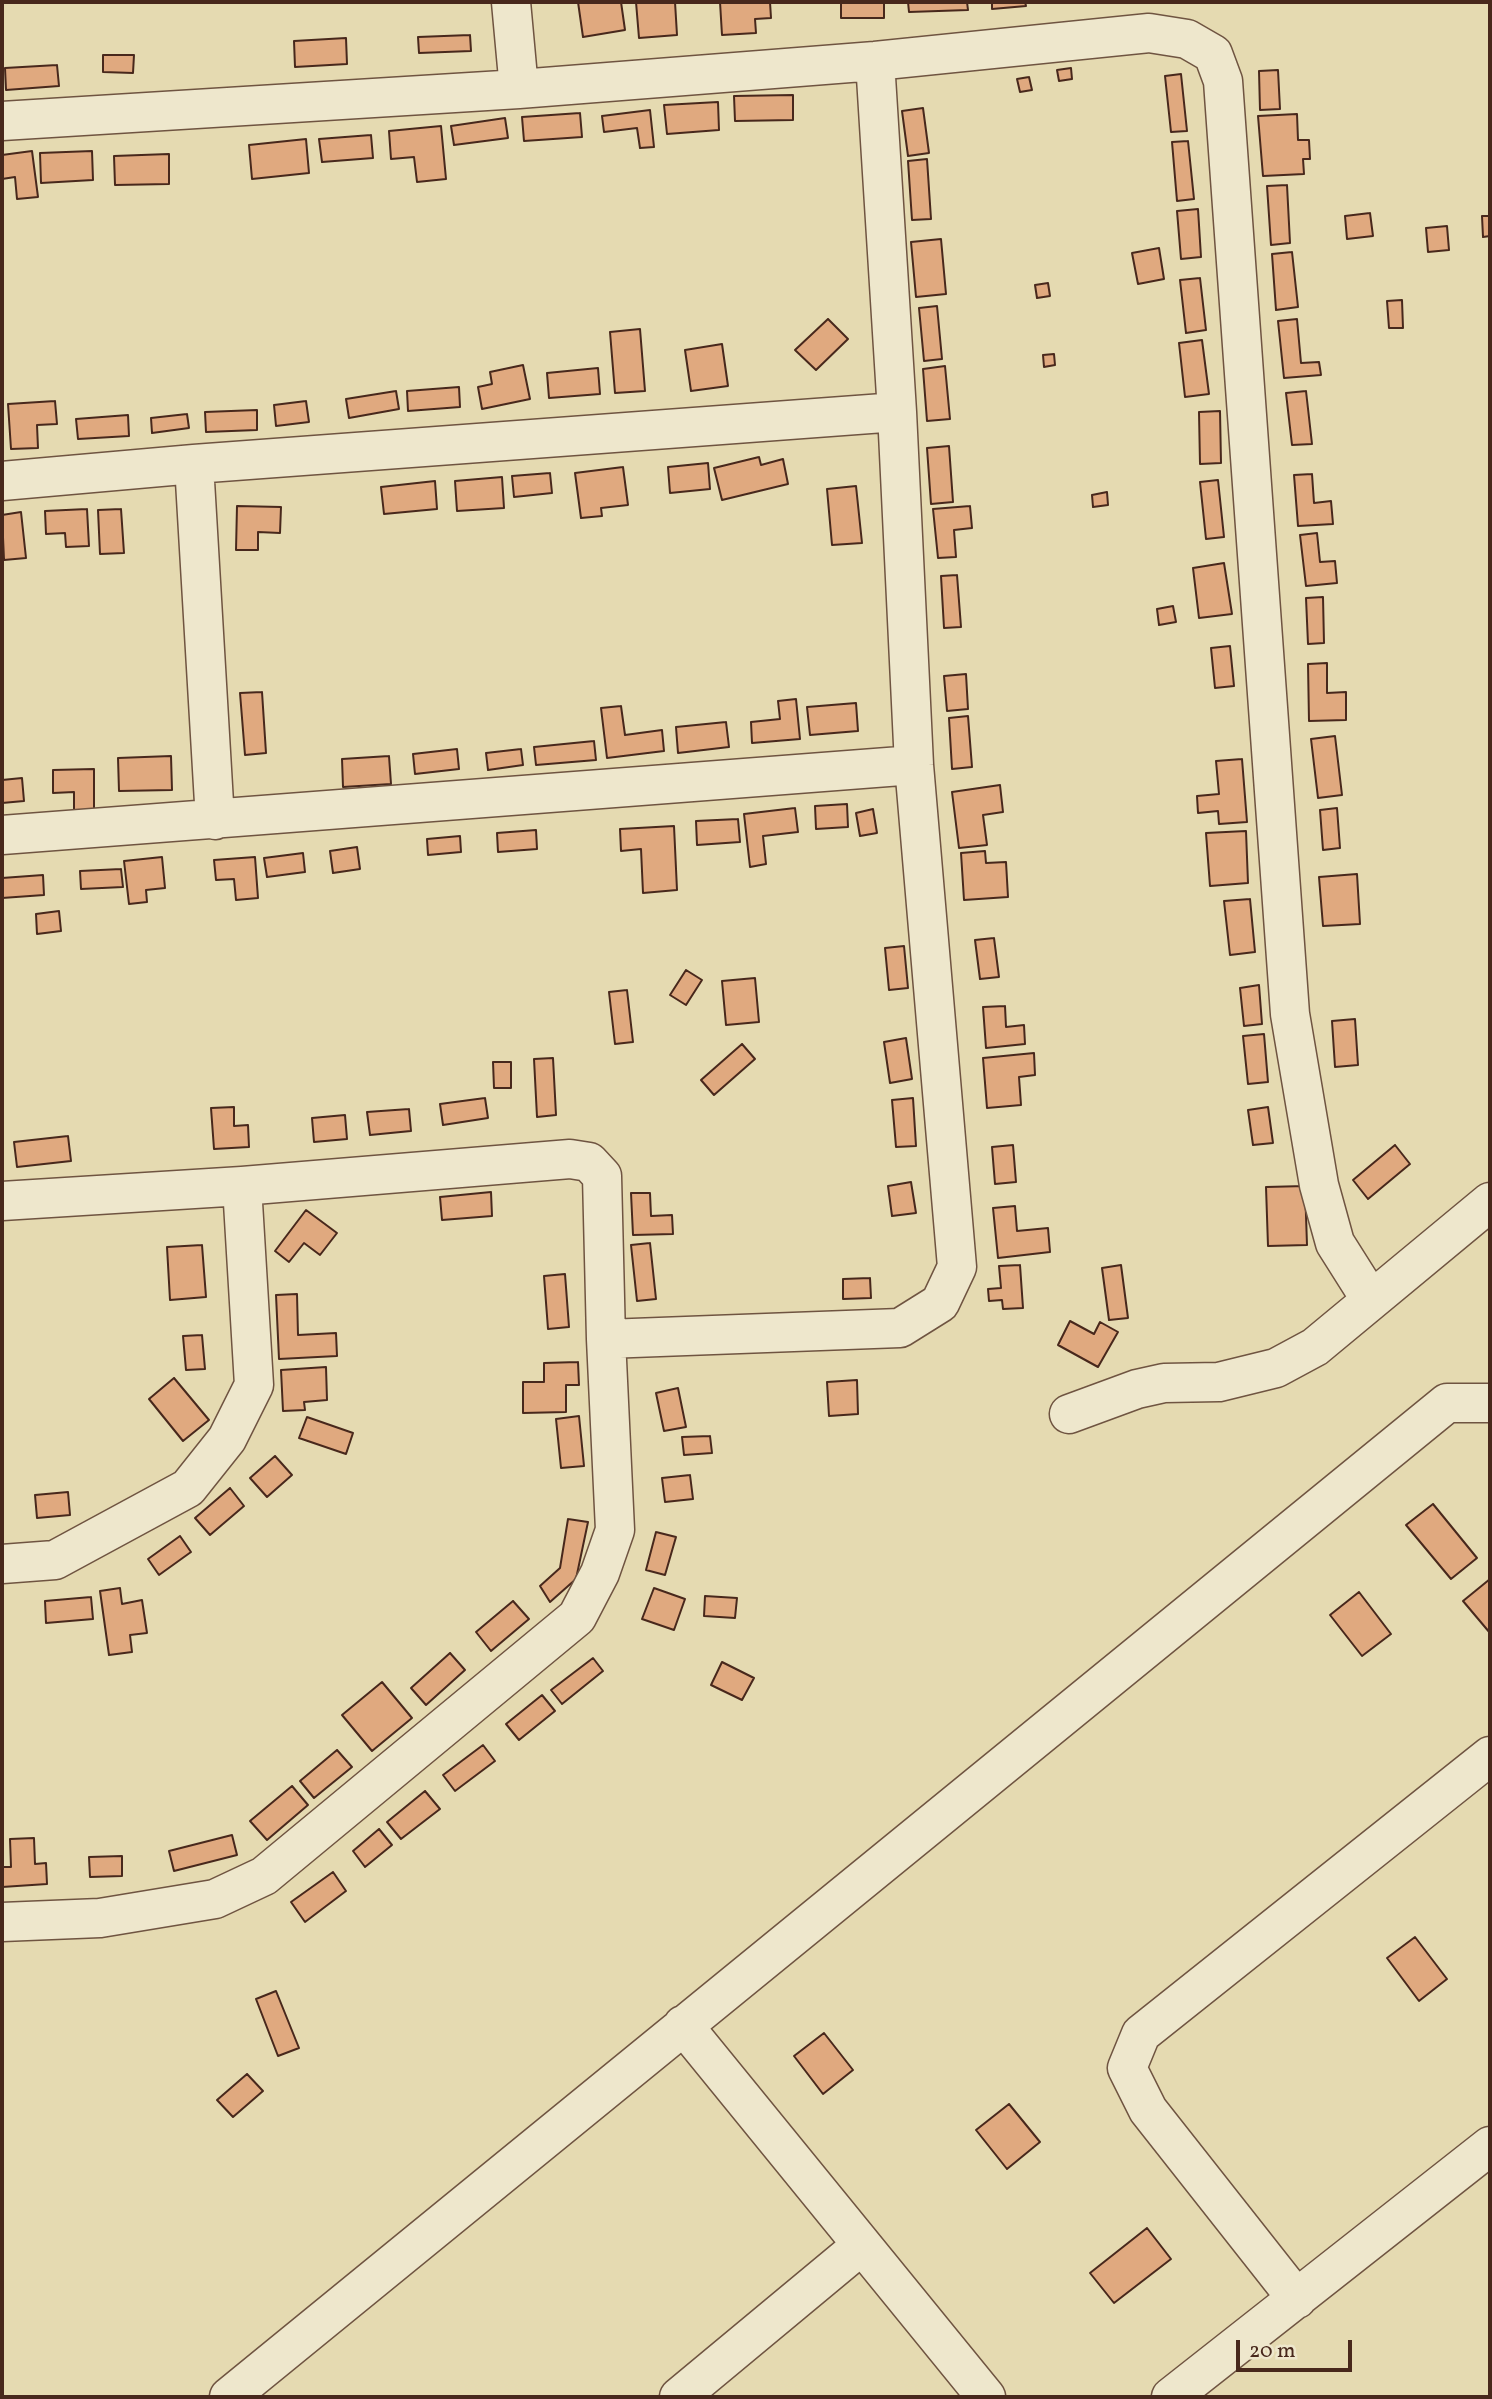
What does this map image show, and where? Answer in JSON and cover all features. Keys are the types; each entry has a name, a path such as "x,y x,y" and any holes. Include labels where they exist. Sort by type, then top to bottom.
{"street":[{"path":"511,2 519,89"},
{"path":"2,121 519,89 875,61 1149,33 1186,39 1213,54 1223,81 1290,1014 1319,1185 1335,1243 1371,1300"},
{"path":"606,1339 900,1328 940,1303 957,1267 915,765 875,61"},
{"path":"2,481 194,464 897,412"},
{"path":"194,464 215,820"},
{"path":"2,835 915,765"},
{"path":"2,1201 242,1186 570,1159 589,1162 602,1176 615,1530 600,1573 577,1617 264,1876 215,1899 100,1918 2,1922"},
{"path":"2,1564 55,1560 188,1488 227,1439 254,1385 242,1186"},
{"path":"1069,1414 1137,1389 1164,1383 1219,1382 1276,1368 1315,1347 1490,1202"},
{"path":"229,2397 1447,1403 1490,1403"},
{"path":"1297,2299 1148,2110 1126,2068 1141,2034 1490,1756"},
{"path":"683,2025 986,2397"},
{"path":"1171,2397 1490,2146"},
{"path":"679,2397 862,2245"}],"building":[{"path":"578,2 621,2 625,30 583,37"},
{"path":"636,2 675,2 677,35 639,38"},
{"path":"720,2 770,2 771,18 755,19 756,33 722,35"},
{"path":"841,2 884,2 884,18 841,18"},
{"path":"908,2 967,2 968,10 909,12"},
{"path":"992,2 1025,2 1026,6 992,9"},
{"path":"470,35 471,51 419,53 418,37"},
{"path":"346,38 347,64 295,67 294,41"},
{"path":"103,55 134,55 133,73 103,72"},
{"path":"57,65 59,86 6,90 5,68"},
{"path":"1071,68 1072,79 1059,81 1057,70"},
{"path":"1278,70 1280,109 1260,110 1259,71"},
{"path":"1181,74 1187,131 1171,132 1165,76"},
{"path":"1029,77 1032,90 1020,92 1017,79"},
{"path":"793,95 793,120 735,121 734,96"},
{"path":"718,102 719,130 667,134 664,105"},
{"path":"923,108 929,153 908,156 902,111"},
{"path":"650,110 654,147 640,148 637,128 604,132 602,116"},
{"path":"580,113 582,137 524,141 522,117"},
{"path":"1297,114 1298,140 1309,140 1310,159 1303,159 1304,174 1263,176 1258,116"},
{"path":"505,118 508,138 454,145 451,126"},
{"path":"441,126 446,179 417,182 414,157 391,159 389,131"},
{"path":"371,135 373,158 322,162 319,139"},
{"path":"306,139 309,173 252,179 249,145"},
{"path":"1188,141 1194,199 1177,201 1172,142"},
{"path":"32,151 38,197 17,199 15,177 2,179 2,155"},
{"path":"92,151 93,180 41,183 40,153"},
{"path":"169,154 169,184 115,185 114,156"},
{"path":"927,159 931,219 912,220 908,161"},
{"path":"1287,185 1290,243 1271,245 1267,186"},
{"path":"1198,209 1201,257 1181,259 1177,211"},
{"path":"1370,213 1373,236 1347,239 1345,216"},
{"path":"1482,216 1490,216 1490,236 1483,237"},
{"path":"1447,226 1449,250 1428,252 1426,228"},
{"path":"941,239 946,294 916,297 911,242"},
{"path":"1159,248 1164,279 1138,284 1132,253"},
{"path":"1292,252 1298,307 1276,310 1272,254"},
{"path":"1200,278 1206,330 1186,333 1180,280"},
{"path":"1048,283 1050,296 1037,298 1035,285"},
{"path":"1402,300 1403,328 1389,328 1387,301"},
{"path":"937,306 942,359 924,361 919,308"},
{"path":"828,319 848,339 816,370 795,350"},
{"path":"1297,319 1301,363 1319,362 1321,375 1284,378 1278,321"},
{"path":"640,329 645,391 615,393 610,332"},
{"path":"1202,340 1209,394 1185,397 1179,343"},
{"path":"722,344 728,386 691,391 685,350"},
{"path":"1054,354 1055,365 1044,367 1043,355"},
{"path":"523,365 530,399 482,409 478,387 492,384 490,372"},
{"path":"945,366 950,419 927,421 923,369"},
{"path":"598,368 600,394 549,398 547,373"},
{"path":"459,387 460,407 408,411 407,391"},
{"path":"396,391 399,409 349,418 346,399"},
{"path":"1306,391 1312,444 1292,445 1286,393"},
{"path":"55,401 57,424 37,425 38,448 11,449 8,404"},
{"path":"306,401 309,422 276,426 274,405"},
{"path":"257,410 257,430 206,432 205,412"},
{"path":"1220,411 1221,463 1200,464 1199,412"},
{"path":"187,414 189,428 152,433 151,418"},
{"path":"128,415 129,436 78,439 76,419"},
{"path":"949,446 953,502 931,504 927,448"},
{"path":"759,457 761,465 783,459 788,484 722,500 714,468"},
{"path":"708,463 710,489 670,493 668,467"},
{"path":"623,467 628,505 601,508 602,516 581,518 575,473"},
{"path":"550,473 552,493 514,497 512,476"},
{"path":"1312,474 1314,503 1331,501 1333,524 1298,526 1294,475"},
{"path":"502,477 504,508 457,511 455,481"},
{"path":"1218,480 1224,537 1206,539 1200,482"},
{"path":"435,481 437,509 384,514 381,487"},
{"path":"856,486 862,543 832,545 827,489"},
{"path":"1107,492 1108,505 1093,507 1092,495"},
{"path":"237,506 281,507 280,533 258,532 258,550 236,550"},
{"path":"970,506 972,528 954,530 956,557 938,558 933,509"},
{"path":"87,509 89,546 66,547 65,533 46,534 45,511"},
{"path":"121,509 124,553 100,554 98,510"},
{"path":"21,512 26,558 4,560 2,515"},
{"path":"1317,533 1320,562 1335,561 1337,583 1306,586 1300,535"},
{"path":"1224,563 1232,614 1199,618 1193,568"},
{"path":"957,575 961,627 944,628 941,576"},
{"path":"1323,597 1324,643 1308,644 1306,598"},
{"path":"1173,606 1176,622 1159,625 1157,609"},
{"path":"1230,646 1234,686 1215,688 1211,648"},
{"path":"1327,663 1327,693 1346,692 1346,720 1309,721 1308,664"},
{"path":"966,674 968,709 947,711 944,676"},
{"path":"262,692 266,753 245,755 240,693"},
{"path":"796,699 800,739 752,743 751,722 780,719 778,701"},
{"path":"856,703 858,731 810,735 807,707"},
{"path":"621,706 625,735 662,730 664,751 607,758 601,708"},
{"path":"968,716 972,767 952,769 949,718"},
{"path":"726,722 729,747 678,753 676,727"},
{"path":"1335,736 1342,795 1318,798 1311,739"},
{"path":"594,741 596,760 536,765 534,747"},
{"path":"457,749 459,769 415,774 413,754"},
{"path":"521,749 523,765 488,770 486,753"},
{"path":"171,756 172,790 119,791 118,758"},
{"path":"389,756 391,784 343,787 342,759"},
{"path":"1242,759 1247,822 1219,824 1218,811 1198,813 1197,796 1219,794 1216,761"},
{"path":"94,769 94,813 74,814 74,792 53,793 53,770"},
{"path":"22,778 24,801 2,803 2,780"},
{"path":"1000,785 1003,812 983,815 987,845 959,848 952,792"},
{"path":"847,804 848,827 816,829 815,806"},
{"path":"795,808 798,832 763,836 766,864 750,867 744,814"},
{"path":"1337,808 1340,848 1323,850 1320,810"},
{"path":"873,809 877,833 860,836 856,813"},
{"path":"738,819 740,842 697,845 696,821"},
{"path":"674,826 677,890 643,893 641,849 621,851 620,829"},
{"path":"536,830 537,849 498,852 497,833"},
{"path":"1246,831 1248,883 1210,886 1206,833"},
{"path":"460,836 461,852 428,855 427,839"},
{"path":"357,847 360,869 333,873 330,851"},
{"path":"985,851 986,863 1006,862 1008,897 964,900 961,853"},
{"path":"303,853 305,872 267,877 264,858"},
{"path":"162,857 165,888 146,890 147,902 129,904 124,861"},
{"path":"255,857 258,898 236,900 234,879 216,880 214,860"},
{"path":"121,869 123,887 81,889 80,871"},
{"path":"1357,874 1360,924 1323,926 1319,877"},
{"path":"43,875 44,895 2,898 2,878"},
{"path":"1250,899 1255,952 1230,955 1224,901"},
{"path":"59,911 61,931 37,934 36,914"},
{"path":"994,938 999,977 980,979 975,940"},
{"path":"904,946 908,988 889,990 885,948"},
{"path":"686,970 702,980 686,1005 670,995"},
{"path":"755,978 759,1022 726,1025 722,981"},
{"path":"1259,985 1262,1024 1244,1026 1240,988"},
{"path":"627,990 633,1042 615,1044 609,992"},
{"path":"1005,1006 1006,1027 1024,1025 1025,1044 986,1048 983,1007"},
{"path":"1355,1019 1358,1065 1335,1067 1332,1021"},
{"path":"1264,1034 1268,1082 1248,1084 1243,1036"},
{"path":"906,1038 912,1079 890,1083 884,1042"},
{"path":"742,1044 755,1059 714,1095 701,1080"},
{"path":"1034,1053 1035,1075 1019,1077 1021,1105 987,1108 983,1058"},
{"path":"553,1058 556,1115 537,1117 534,1059"},
{"path":"493,1062 511,1062 511,1088 494,1088"},
{"path":"485,1098 488,1118 443,1125 440,1104"},
{"path":"913,1098 916,1146 896,1147 892,1100"},
{"path":"234,1107 234,1126 248,1125 249,1147 214,1149 211,1108"},
{"path":"1268,1107 1273,1143 1253,1145 1248,1110"},
{"path":"409,1109 411,1131 370,1135 367,1112"},
{"path":"345,1115 347,1139 314,1142 312,1118"},
{"path":"68,1136 71,1161 17,1167 14,1142"},
{"path":"1013,1145 1016,1182 995,1184 992,1147"},
{"path":"1395,1145 1410,1164 1368,1199 1353,1180"},
{"path":"911,1182 916,1213 892,1216 888,1186"},
{"path":"1305,1186 1307,1245 1268,1246 1266,1187"},
{"path":"491,1192 492,1216 442,1220 440,1197"},
{"path":"631,1193 650,1193 651,1216 672,1215 673,1234 633,1235"},
{"path":"1015,1206 1017,1231 1048,1228 1050,1252 998,1258 993,1208"},
{"path":"306,1210 337,1233 320,1255 304,1243 289,1262 275,1251"},
{"path":"650,1243 656,1299 637,1301 631,1245"},
{"path":"202,1245 206,1297 170,1300 167,1247"},
{"path":"1020,1265 1023,1308 1003,1309 1002,1300 989,1301 988,1289 1001,1288 999,1266"},
{"path":"1121,1265 1128,1318 1109,1320 1102,1268"},
{"path":"565,1274 569,1327 548,1329 544,1276"},
{"path":"870,1278 871,1298 843,1299 843,1279"},
{"path":"297,1294 298,1335 336,1333 337,1356 279,1359 276,1295"},
{"path":"1070,1321 1094,1334 1100,1322 1118,1332 1098,1367 1058,1345"},
{"path":"202,1335 205,1369 186,1370 183,1336"},
{"path":"578,1362 579,1385 566,1385 566,1412 523,1413 523,1382 544,1382 544,1363"},
{"path":"326,1367 327,1400 304,1402 305,1410 283,1411 281,1370"},
{"path":"174,1378 209,1420 183,1441 149,1399"},
{"path":"857,1380 858,1414 829,1416 827,1382"},
{"path":"678,1388 686,1427 664,1431 656,1393"},
{"path":"579,1416 584,1466 561,1468 556,1419"},
{"path":"307,1417 353,1433 346,1454 299,1438"},
{"path":"710,1436 712,1453 684,1455 682,1437"},
{"path":"275,1456 292,1475 267,1497 250,1478"},
{"path":"690,1475 693,1499 665,1502 662,1478"},
{"path":"230,1488 244,1506 210,1535 195,1518"},
{"path":"68,1492 70,1515 37,1518 35,1495"},
{"path":"1433,1504 1477,1558 1451,1579 1406,1525"},
{"path":"568,1519 588,1522 576,1579 550,1602 540,1586 560,1568"},
{"path":"656,1532 676,1537 665,1575 646,1570"},
{"path":"180,1536 191,1552 159,1575 148,1559"},
{"path":"1490,1579 1490,1633 1463,1601"},
{"path":"120,1588 122,1604 142,1600 147,1633 130,1635 132,1652 109,1655 100,1591"},
{"path":"654,1588 685,1599 674,1630 642,1619"},
{"path":"1359,1592 1391,1634 1362,1656 1330,1615"},
{"path":"705,1596 737,1598 735,1618 704,1616"},
{"path":"91,1597 93,1619 46,1623 45,1601"},
{"path":"513,1601 529,1619 491,1651 476,1632"},
{"path":"450,1653 465,1670 426,1705 411,1688"},
{"path":"593,1658 603,1671 562,1704 551,1690"},
{"path":"722,1662 754,1678 742,1700 711,1685"},
{"path":"382,1682 412,1718 372,1751 342,1715"},
{"path":"542,1695 555,1711 519,1740 506,1724"},
{"path":"483,1745 495,1761 455,1791 443,1775"},
{"path":"337,1750 352,1767 314,1798 300,1781"},
{"path":"292,1786 308,1805 267,1840 250,1821"},
{"path":"425,1791 440,1809 401,1839 387,1822"},
{"path":"379,1829 392,1845 365,1867 353,1851"},
{"path":"232,1835 237,1855 174,1871 169,1851"},
{"path":"34,1838 35,1864 46,1863 47,1884 2,1887 2,1867 11,1867 10,1839"},
{"path":"122,1856 122,1876 90,1877 89,1857"},
{"path":"333,1872 346,1891 305,1922 291,1902"},
{"path":"1415,1937 1447,1979 1419,2001 1387,1958"},
{"path":"276,1991 299,2048 278,2056 256,1999"},
{"path":"824,2033 853,2070 823,2094 794,2056"},
{"path":"247,2074 263,2091 233,2117 217,2100"},
{"path":"1009,2104 1040,2142 1007,2169 976,2130"},
{"path":"1147,2228 1171,2259 1114,2303 1090,2273"}]}
